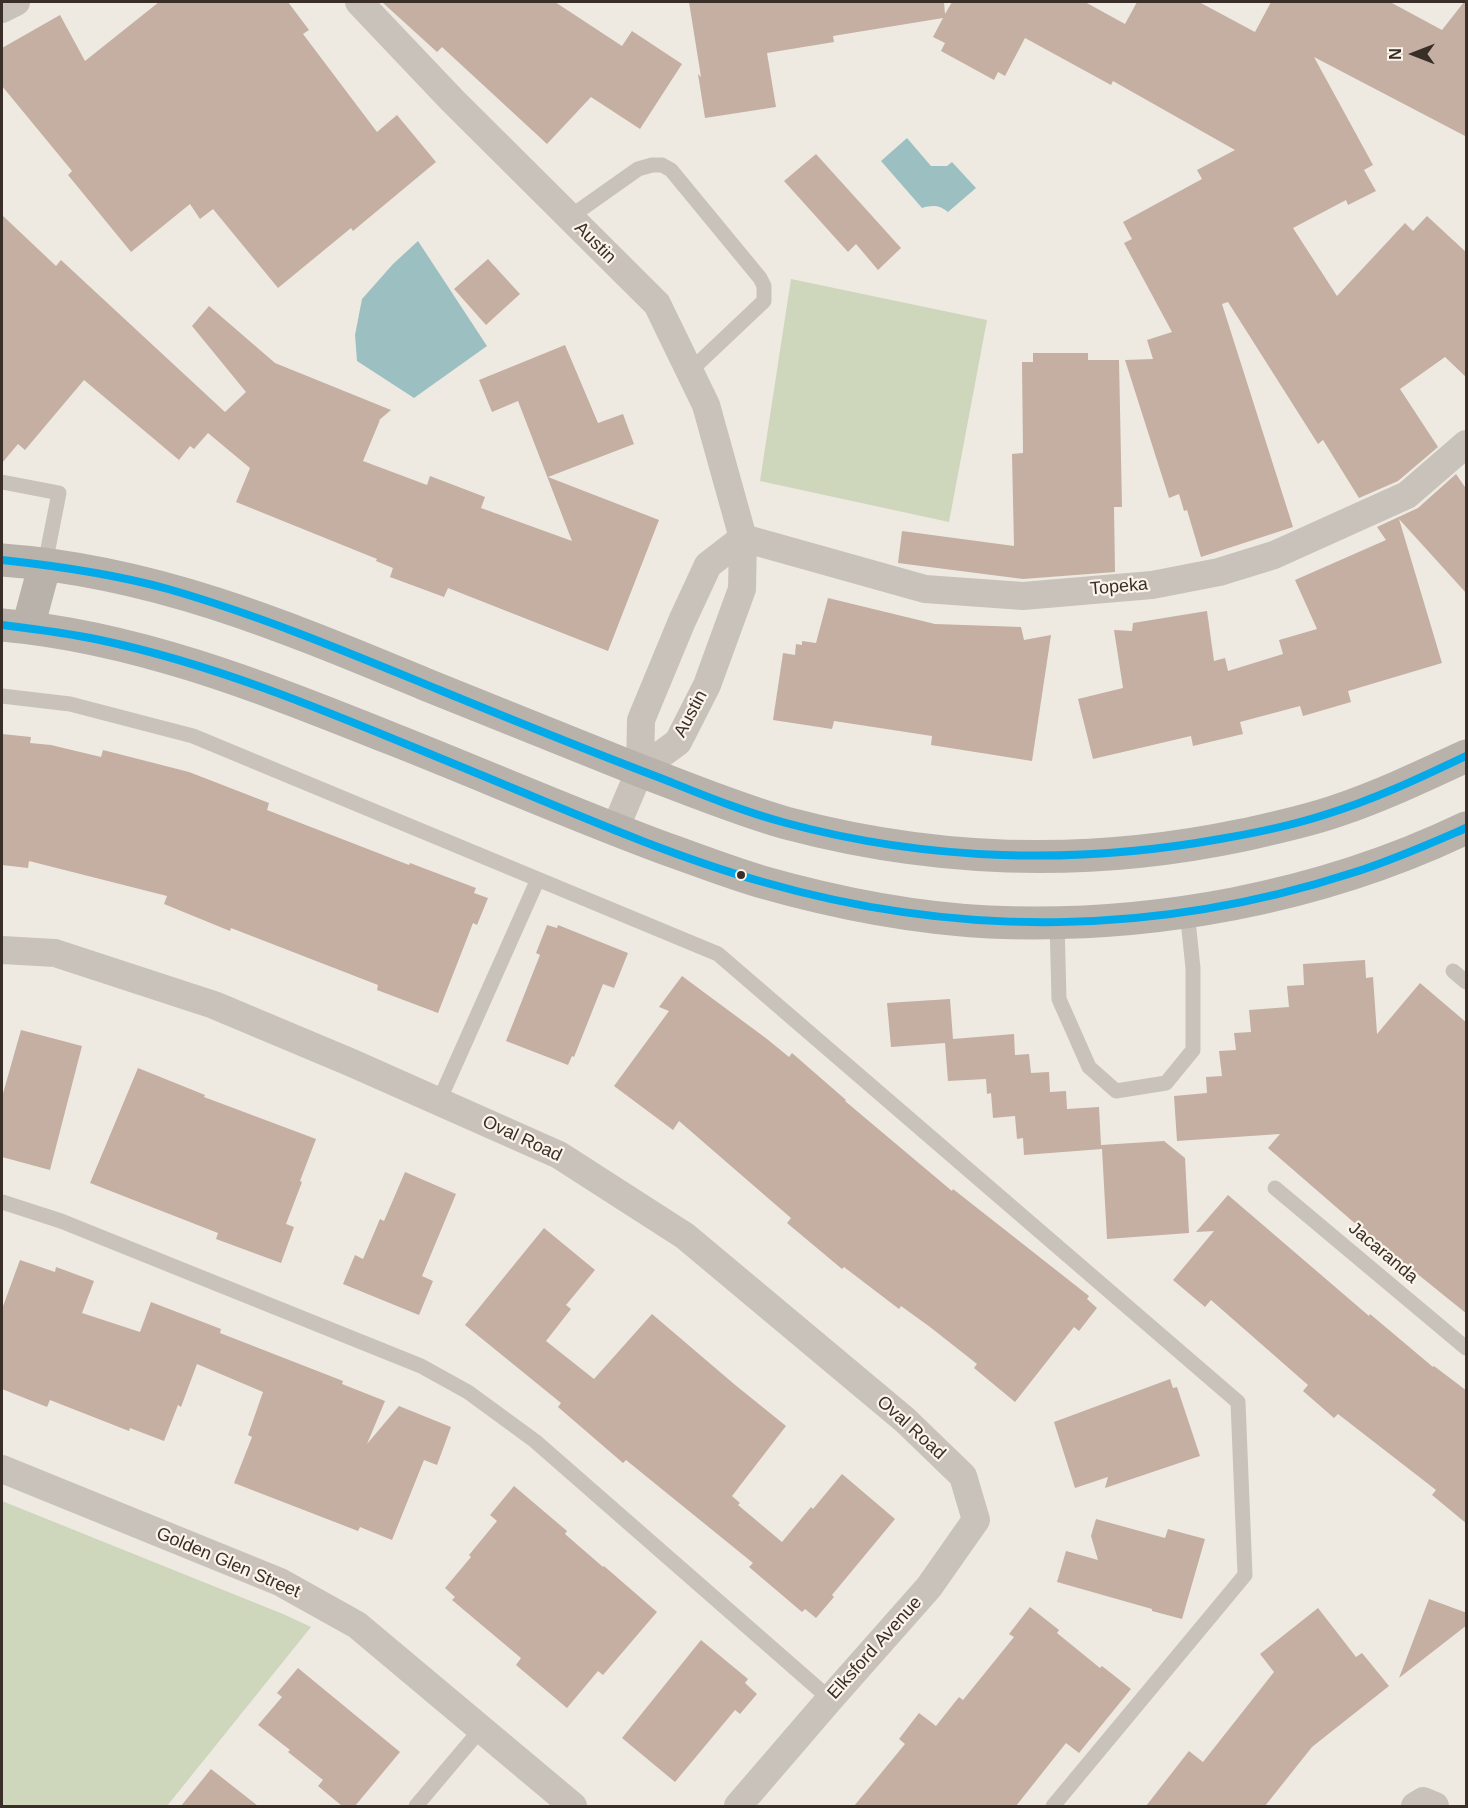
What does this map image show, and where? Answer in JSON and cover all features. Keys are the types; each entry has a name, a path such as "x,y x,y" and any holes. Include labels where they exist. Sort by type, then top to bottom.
{"main road":[{"path":"2,560 45,564 186,593 256,616 752,813 854,839 965,855 1056,858 1148,851 1204,843 1270,829 1339,810 1413,781 1467,756"},
{"path":"45,564 15,626 127,646 182,660 302,703 615,829 731,873 839,902 898,912 988,922 1098,920 1187,911 1257,898 1339,877 1410,852 1467,828"}],"street":[{"path":"2,9 16,2"},
{"name":"Austin","path":"359,2 452,100 657,304 706,405 743,538 742,589 706,685 678,742 640,770"},
{"name":"Topeka","path":"743,538 925,589 1023,596 1152,585 1219,572 1274,555 1407,495 1467,444"},
{"path":"615,829 640,770 641,720 682,621 708,565 743,538"},
{"name":"Oval Road","path":"2,951 55,953 214,1005 559,1155 685,1236 905,1420 963,1476"},
{"name":"Golden Glen Street","path":"2,1469 280,1582 357,1625 573,1806"},
{"name":"Elksford Avenue","path":"738,1806 929,1587 976,1520 963,1476"}],"lane":[{"path":"570,217 638,169 662,165 671,170 760,278 764,286 764,301 690,371"},
{"path":"2,482 59,494 45,564"},
{"path":"2,696 70,704 193,735 718,954 1238,1402 1245,1575 1053,1806"},
{"path":"439,1101 538,879"},
{"path":"1057,922 1059,999 1089,1067 1116,1092 1166,1083 1193,1050 1193,968 1187,911"},
{"path":"1453,971 1467,982"},
{"name":"Jacaranda","path":"1275,1188 1467,1348"},
{"path":"2,1202 61,1221 421,1366 468,1392 535,1441 830,1699"},
{"path":"416,1806 481,1729"}],"green space":[{"path":"791,279 987,320 949,522 760,481"},
{"path":"2,1501 311,1627 167,1806 2,1806"}],"water":[{"path":"907,138 931,166 947,166 952,162 976,188 948,212 936,206 922,208 881,161"},
{"path":"418,241 487,346 414,398 357,361 355,335 362,299 393,264"}],"building":[{"path":"159,2 288,2 309,30 303,34 377,132 397,115 436,162 353,231 351,228 278,288 213,209 200,219 190,204 131,252 68,175 72,171 2,86 2,48 60,15 85,61"},
{"path":"382,2 555,2 622,46 632,31 682,64 640,129 591,97 547,144 442,47 437,52"},
{"path":"689,2 944,2 945,14 952,2 1085,2 1125,24 1137,2 1199,2 1255,32 1271,2 1390,2 1442,30 1464,2 1467,2 1467,137 1314,57 1373,165 1364,170 1376,191 1348,205 1346,200 1293,228 1337,296 1405,223 1413,231 1427,216 1467,253 1467,378 1445,357 1400,389 1438,447 1398,481 1359,498 1323,440 1318,444 1228,302 1222,304 1293,527 1201,557 1187,510 1184,511 1179,494 1169,498 1125,360 1153,359 1147,340 1172,332 1124,243 1132,239 1123,222 1202,179 1197,170 1235,150 1113,81 1111,85 1025,38 1005,76 998,72 994,80 941,51 945,43 933,37 943,18 833,36 834,42 767,53 776,107 705,118"},
{"path":"816,154 901,248 878,270 856,244 848,252 784,181"},
{"path":"2,215 56,266 61,260 225,412 246,392 192,326 209,306 275,363 391,410 378,421 380,420 363,461 427,485 430,476 485,497 481,508 572,541 518,401 492,412 479,380 565,345 598,423 623,414 634,444 548,477 659,520 608,651 448,588 444,597 390,577 393,568 376,561 377,559 236,502 250,468 208,433 194,449 190,446 179,460 84,380 25,450 18,444 2,463"},
{"path":"488,259 520,294 486,325 454,289"},
{"path":"1033,353 1088,353 1088,360 1119,360 1122,507 1114,507 1115,572 1023,579 898,563 902,531 1014,546 1012,454 1023,453 1022,362 1033,362"},
{"path":"1456,474 1467,490 1467,594 1399,519 1442,663 1348,691 1351,702 1303,716 1300,706 1240,722 1243,734 1193,746 1191,736 1093,759 1078,699 1123,688 1114,630 1132,631 1133,623 1207,611 1214,661 1225,658 1228,671 1283,654 1279,640 1317,629 1295,580 1386,540 1377,527 1418,508"},
{"path":"828,598 935,624 1021,627 1024,640 1051,635 1032,761 931,745 932,736 834,721 832,729 773,720 783,653 795,655 796,644 802,645 802,641 816,643"},
{"path":"2,734 31,737 30,743 51,745 101,757 103,750 189,772 269,803 267,810 409,865 410,863 476,888 474,893 488,898 477,925 473,923 438,1013 377,990 378,985 231,928 230,931 164,904 167,896 29,861 28,868 2,865"},
{"path":"547,925 557,928 558,925 628,953 614,988 603,984 574,1057 572,1056 568,1065 506,1041 540,955 536,953"},
{"path":"1365,960 1366,978 1373,977 1377,1034 1420,983 1467,1023 1467,1314 1358,1226 1268,1148 1280,1134 1177,1141 1174,1096 1207,1093 1206,1077 1222,1076 1219,1051 1236,1050 1234,1033 1251,1032 1249,1010 1289,1007 1287,986 1304,985 1303,964"},
{"path":"682,976 789,1057 792,1053 952,1191 953,1189 1089,1296 1087,1299 1097,1308 1079,1331 1074,1327 1015,1402 974,1368 977,1364 930,1327 901,1306 899,1309 844,1267 842,1269 787,1223 791,1218 679,1121 673,1130 614,1086 669,1011 659,1007"},
{"path":"950,999 953,1039 1014,1034 1015,1055 1029,1054 1031,1073 1049,1072 1050,1092 1066,1091 1067,1109 1099,1107 1101,1145 1164,1141 1185,1158 1189,1233 1107,1239 1102,1149 1024,1155 1023,1138 1017,1139 1015,1116 993,1118 991,1093 987,1094 986,1079 948,1081 945,1043 891,1047 887,1003"},
{"path":"21,1030 82,1046 50,1170 2,1157 2,1097"},
{"path":"138,1068 205,1095 204,1097 316,1139 286,1224 294,1227 281,1263 216,1239 218,1233 90,1183"},
{"path":"405,1172 456,1194 422,1276 433,1281 419,1315 343,1284 355,1255 363,1259 380,1219 384,1221"},
{"path":"1228,1195 1369,1316 1370,1314 1433,1367 1467,1391 1467,1524 1432,1495 1436,1490 1338,1414 1334,1418 1303,1391 1308,1385 1211,1300 1205,1307 1173,1280 1214,1231 1196,1232"},
{"path":"544,1228 595,1270 566,1305 571,1309 546,1341 594,1379 652,1314 786,1426 732,1496 740,1503 738,1505 782,1542 842,1474 895,1519 832,1595 834,1597 816,1618 805,1609 802,1612 749,1567 753,1563 626,1460 623,1463 558,1407 561,1403 465,1325"},
{"path":"20,1260 55,1272 56,1267 94,1281 82,1313 140,1332 151,1302 221,1329 220,1333 343,1381 342,1384 385,1401 367,1444 399,1406 451,1427 437,1465 424,1460 392,1540 360,1527 358,1531 234,1483 252,1437 248,1435 263,1392 197,1364 181,1407 178,1405 164,1441 130,1428 129,1431 50,1400 47,1407 2,1389 2,1309"},
{"path":"1170,1379 1173,1388 1177,1387 1200,1456 1105,1488 1108,1477 1075,1488 1054,1422"},
{"path":"514,1486 567,1531 565,1534 657,1612 603,1675 598,1671 567,1708 516,1665 521,1658 452,1600 455,1597 445,1588 497,1521 490,1515"},
{"path":"1096,1519 1165,1538 1168,1529 1205,1539 1182,1619 1057,1582 1066,1551 1098,1560 1091,1536"},
{"path":"1429,1599 1467,1613 1467,1625 1399,1678"},
{"path":"1030,1607 1059,1630 1057,1633 1100,1668 1102,1666 1131,1689 1079,1753 1066,1743 1016,1806 854,1806 905,1744 899,1739 919,1713 936,1726 959,1697 963,1700 1014,1637 1009,1634"},
{"path":"1318,1608 1356,1657 1362,1653 1389,1686 1312,1747 1265,1806 1146,1806 1189,1751 1203,1762 1274,1672 1260,1654"},
{"path":"701,1640 748,1679 745,1683 757,1694 740,1714 735,1710 675,1782 622,1738"},
{"path":"298,1668 400,1752 355,1806 342,1806 318,1786 323,1780 258,1725 282,1697 277,1693"},
{"path":"211,1769 258,1806 181,1806"}],"transit line":[{"path":"2,560 107,575 168,589 238,611 708,797 770,819 839,836 893,845 947,852 1057,855 1111,853 1220,839 1285,826 1360,803 1466,756"},
{"path":"2,625 88,638 148,651 195,665 333,714 614,830 726,871 836,900 910,913 984,920 1058,922 1132,918 1206,909 1279,894 1352,873 1395,858 1466,828"}]}
